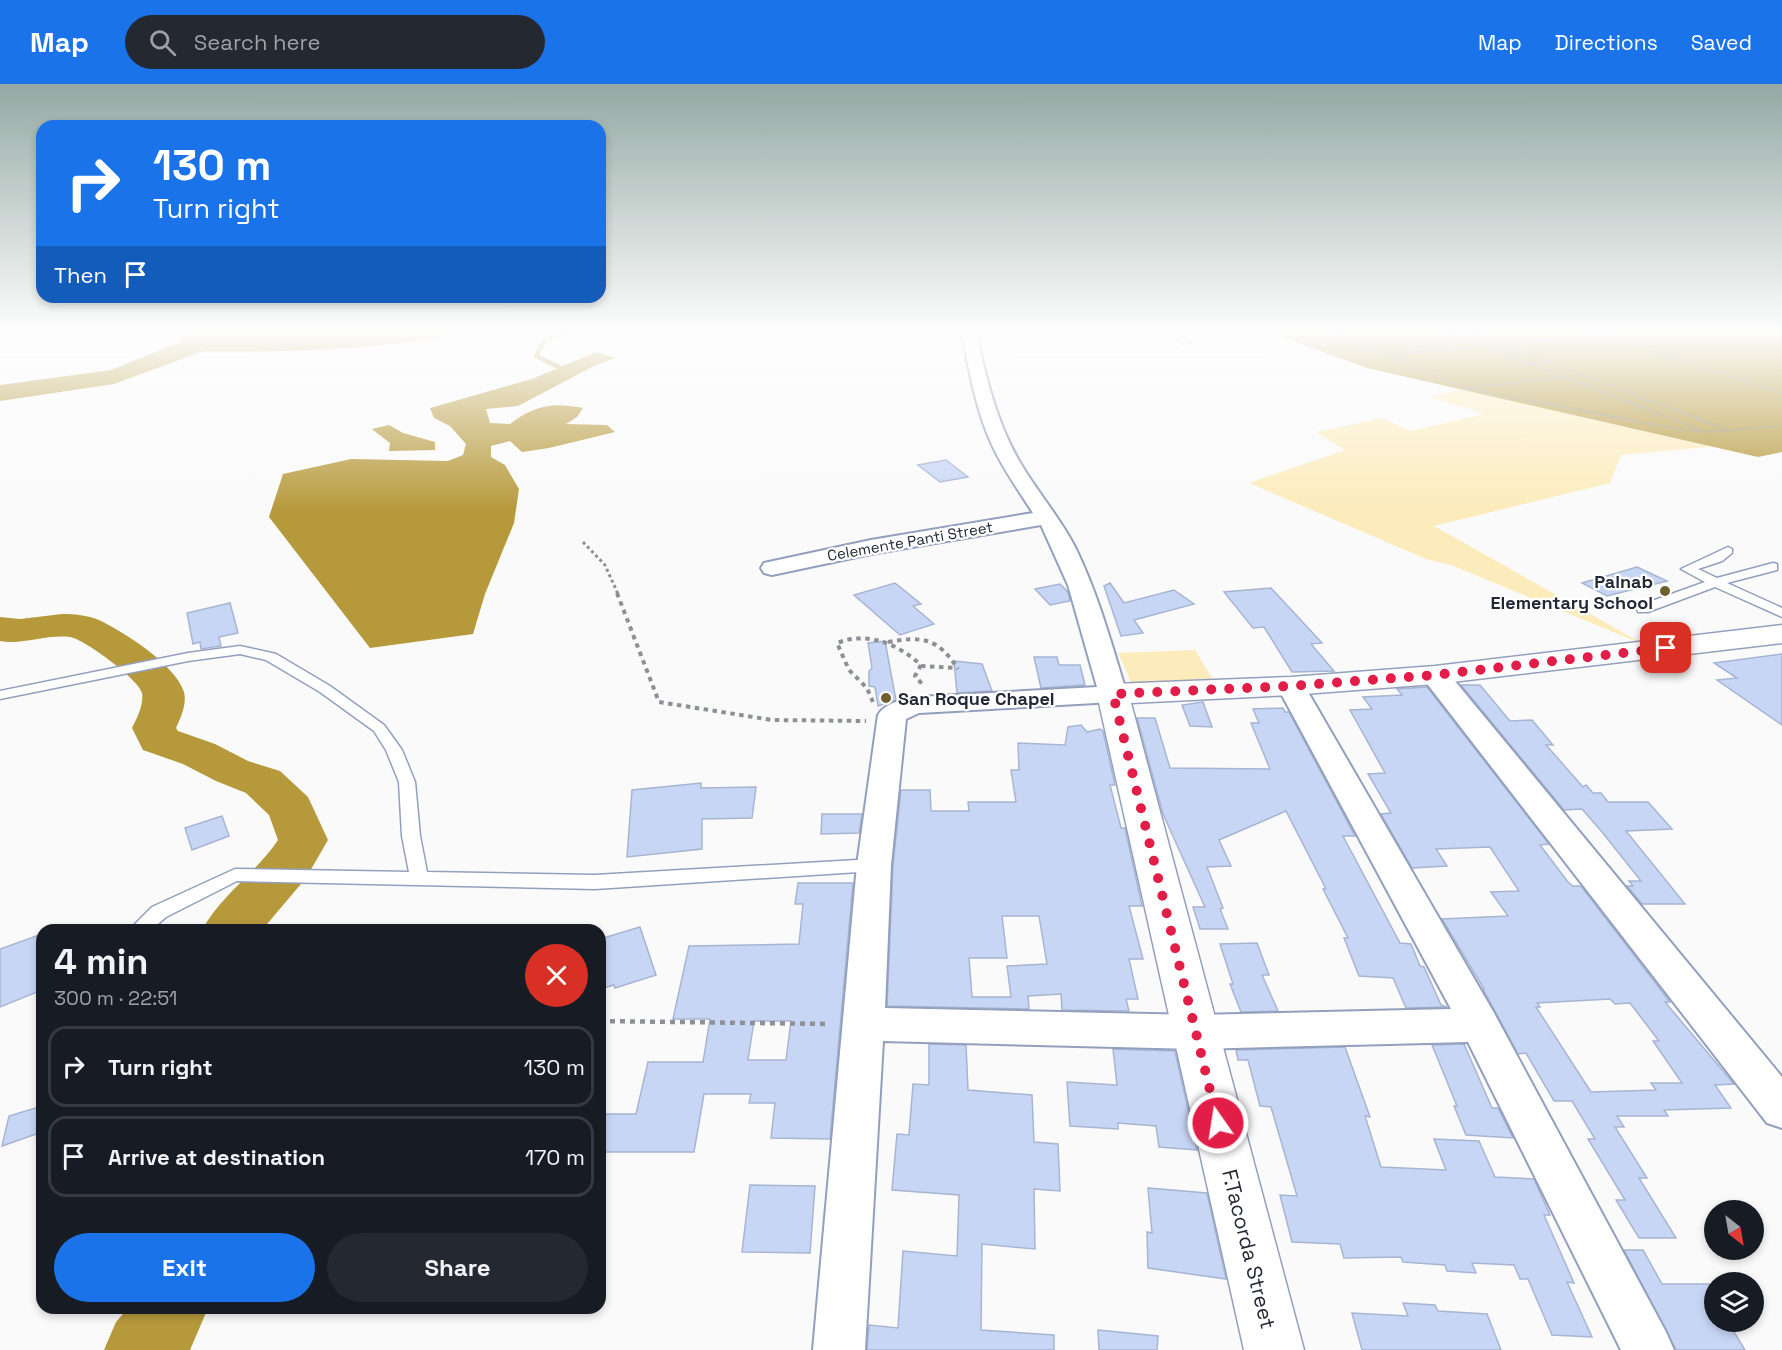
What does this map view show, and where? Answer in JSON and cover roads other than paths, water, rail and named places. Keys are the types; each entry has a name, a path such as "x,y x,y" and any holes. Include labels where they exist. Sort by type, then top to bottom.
{"street":[{"path":"983,392 990,420 1009,459 1048,519 1066,552 1078,581 1113,694"},
{"name":"Celemente Panti Street","path":"772,568 871,547 1032,519 1048,519"},
{"path":"839,1350 874,865 895,711 1113,694 1291,686 1435,675 1782,634"},
{"path":"1435,675 1782,1109"},
{"path":"1291,686 1480,1024 1648,1350"},
{"name":"F.Tacorda Street","path":"1113,694 1274,1350"},
{"path":"864,1024 1196,1032 1480,1024"}],"lane":[{"path":"1753,573 1723,555 1687,569 1782,613"},
{"path":"1643,609 1717,582 1773,567"},
{"path":"0,694 188,657 240,650 271,657 325,689 379,728 394,750 407,782 411,836 419,880"},
{"path":"146,924 159,912 235,875 595,882 874,865"}],"waterway":[{"path":"0,393 4,392"},
{"path":"0,629 20,631 62,625 86,629 136,660 160,684 163,702 154,728 159,740 199,754 232,771 263,782 291,808 303,840 288,865 235,924"},
{"path":"144,1350 157,1335 166,1314"}],"place":[{"name":"Palnab Elementary School","path":"1665,591"},
{"name":"San Roque Chapel","path":"886,698"}]}
